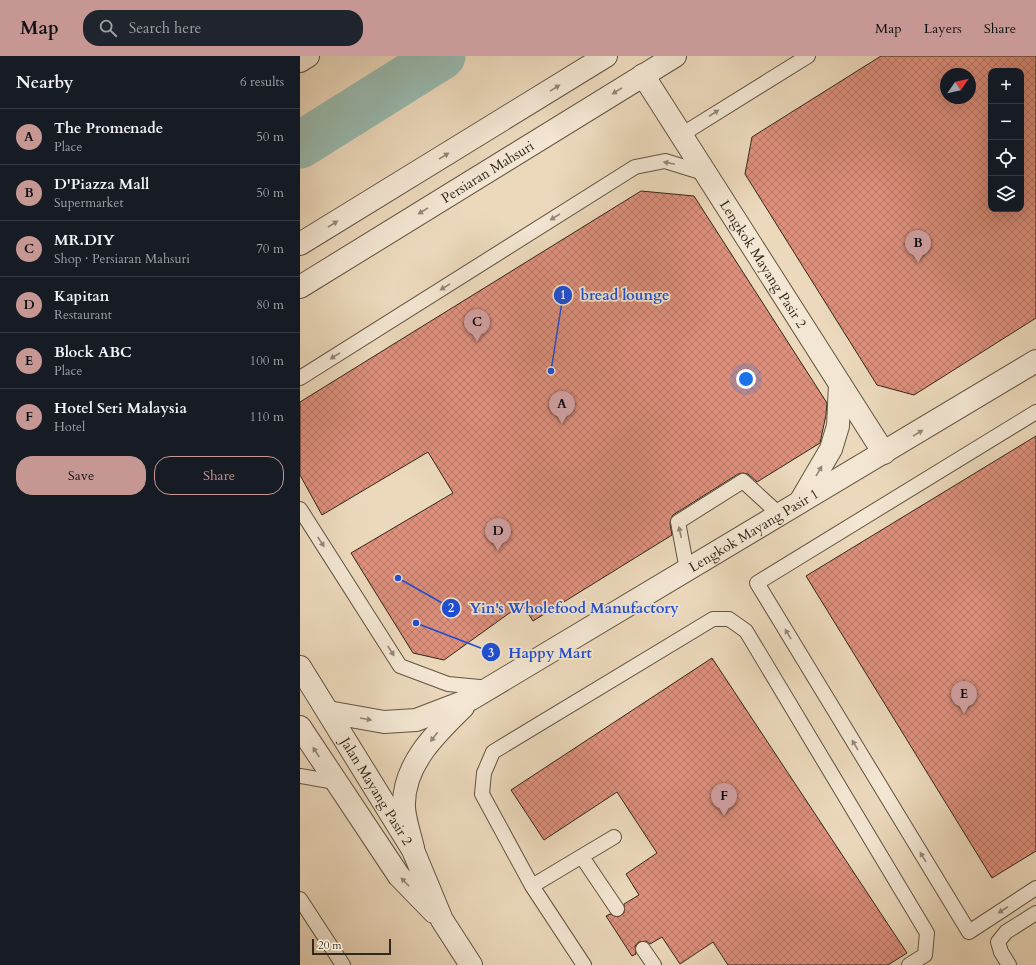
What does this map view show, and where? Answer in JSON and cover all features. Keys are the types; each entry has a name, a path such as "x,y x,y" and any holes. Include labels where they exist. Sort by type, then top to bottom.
{"street":[{"path":"300,244 606,56"},
{"name":"Persiaran Mahsuri","path":"300,287 674,56"},
{"name":"Lengkok Mayang Pasir 2","path":"643,75 884,453"},
{"name":"Lengkok Mayang Pasir 1","path":"328,712 384,722 416,720 471,699 1036,361"},
{"path":"799,504 831,448 838,426 840,384"},
{"name":"Jalan Mayang Pasir 2","path":"300,667 413,850 442,920 471,965"},
{"name":"Lengkok Mayang Pasir 1","path":"413,850 404,808 407,779 419,756 440,729 471,699"},
{"name":"Jalan Mayang Pasir 2","path":"300,727 335,782 399,876 442,920"},
{"path":"457,943 464,965"}],"lane":[{"path":"682,135 808,56"},
{"path":"300,378 635,167 665,161 706,174"},
{"path":"1036,412 756,583 969,932 1036,888"},
{"path":"687,570 678,522 743,481 780,515"},
{"path":"300,509 400,666 448,684 490,688"},
{"path":"584,965 532,886 482,794 484,773 494,752 713,619 729,619 746,631 927,933 925,955 909,965"},
{"path":"300,776 335,782"},
{"path":"532,886 614,837"},
{"path":"582,857 617,909"},
{"path":"300,899 343,965"},
{"path":"1009,965 1001,952 998,942 1006,932 1036,913"},
{"path":"643,949 654,965"}],"building":[{"path":"881,56 1036,56 1036,318 914,395 877,385 745,174 752,137"},
{"path":"641,191 694,196 827,403 820,443 757,482 748,474 738,474 673,515 670,523 672,535 533,621 522,604 444,660 413,653 351,553 453,493 428,452 322,515 300,475 300,402"},
{"path":"1036,436 1036,851 992,878 806,576"},
{"path":"712,658 907,953 888,965 728,965 713,942 680,964 662,937 650,944 646,941 639,942 635,946 636,954 632,956 606,916 610,914 618,917 624,913 624,904 639,895 626,874 657,853 617,792 544,840 511,790"}],"waterway":[{"path":"300,145 442,56"}],"place":[{"name":"D'Piazza Mall","path":"918,263"},
{"name":"MR.DIY","path":"477,342"},
{"name":"bread lounge","path":"551,371"},
{"name":"The Promenade","path":"562,424"},
{"name":"Kapitan","path":"498,551"},
{"name":"Yin's Wholefood Manufactory","path":"398,578"},
{"name":"Happy Mart","path":"416,623"},
{"name":"Block ABC","path":"964,714"},
{"name":"Hotel Seri Malaysia","path":"724,816"}]}
